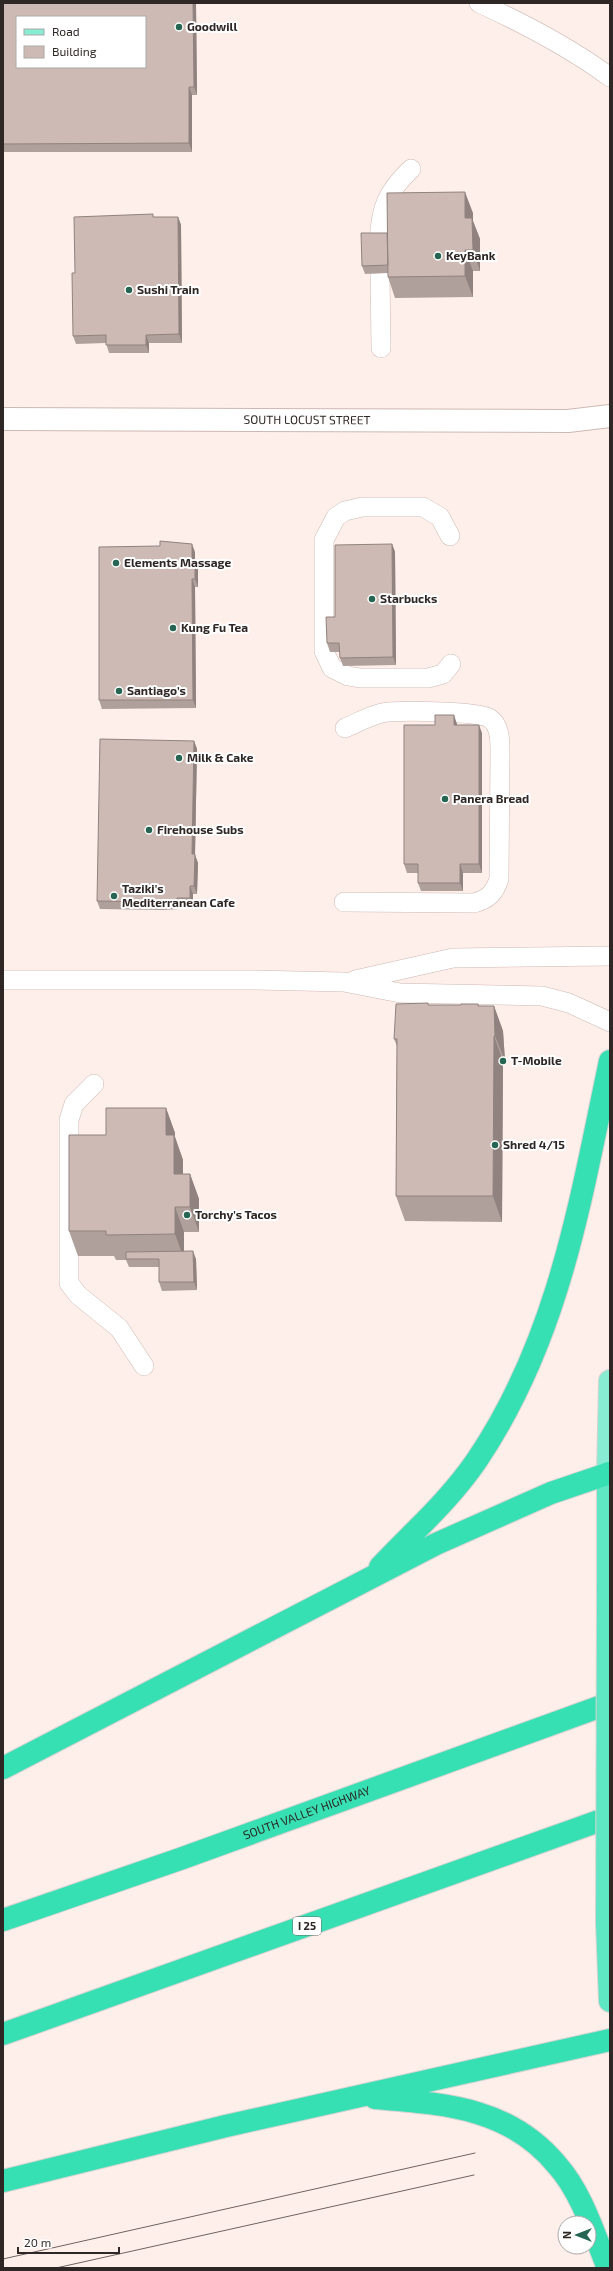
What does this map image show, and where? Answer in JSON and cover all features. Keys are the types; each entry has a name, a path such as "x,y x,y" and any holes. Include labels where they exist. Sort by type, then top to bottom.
{"highway":[{"path":"368,1580 454,1491 476,1461 500,1425 539,1344 570,1247 610,1061"},
{"path":"3,1768 368,1580 499,1515 551,1493 609,1473 607,1923 610,2001"},
{"name":"SOUTH VALLEY HIGHWAY","path":"3,1920 610,1703"},
{"name":"I 25","path":"3,2034 155,1981 610,1817"},
{"path":"3,2181 352,2097 610,2040"},
{"path":"352,2097 431,2103 471,2110 487,2115 520,2131 558,2165 584,2209 608,2268"}],"main road":[{"path":"609,1473 610,1381"}],"street":[{"name":"SOUTH LOCUST STREET","path":"3,419 568,421 610,416"}],"lane":[{"path":"479,3 529,26 571,50 610,77"},
{"path":"379,241 380,219 387,196 396,183 411,169"},
{"path":"380,273 381,348"},
{"path":"450,536 440,517 424,508 357,508 345,510 336,518 324,540 324,651 332,668 348,676 354,677 428,678 443,674 451,664"},
{"path":"344,902 474,903 488,899 496,888 499,879 500,755 500,736 496,726 490,718 469,712 383,713 345,728"},
{"path":"344,982 453,958 610,956"},
{"path":"3,980 253,980 344,982 400,993 542,996 569,1003 610,1022"},
{"path":"94,1084 74,1104 69,1120 69,1283 78,1295 119,1328 144,1366"}],"building":[{"path":"3,3 193,3 194,87 189,87 189,143 3,144"},
{"name":"KeyBank","path":"465,192 465,218 472,218 473,250 465,250 465,276 388,277 387,193"},
{"path":"153,214 153,217 178,217 179,334 146,335 146,345 106,345 106,335 73,336 72,273 75,273 74,217"},
{"path":"361,233 387,233 388,265 362,266"},
{"path":"160,541 192,544 192,559 195,559 195,579 192,579 193,700 99,700 99,547 160,546"},
{"path":"392,544 393,657 340,658 339,643 327,643 326,617 335,617 335,545"},
{"path":"435,715 454,715 454,725 479,725 479,864 460,864 460,883 418,883 418,864 404,864 404,725 435,725"},
{"path":"100,739 194,741 192,854 195,854 194,886 190,886 190,898 177,898 177,901 159,902 97,901"},
{"path":"428,1003 428,1005 478,1004 478,1006 494,1006 493,1196 396,1196 397,1039 394,1039 396,1004"},
{"path":"106,1108 166,1108 166,1135 174,1135 174,1174 190,1174 190,1207 175,1207 175,1234 106,1235 106,1231 69,1231 69,1135 106,1135"},
{"path":"193,1251 194,1282 159,1282 159,1259 126,1259 126,1252"}],"tram line":[{"path":"3,2259 475,2153"},
{"path":"56,2268 474,2175"}],"place":[{"name":"Goodwill","path":"179,27"},
{"name":"KeyBank","path":"438,256"},
{"name":"Sushi Train","path":"129,290"},
{"name":"Elements Massage","path":"116,563"},
{"name":"Starbucks","path":"372,599"},
{"name":"Kung Fu Tea","path":"173,628"},
{"name":"Santiago’s","path":"119,691"},
{"name":"Milk & Cake","path":"179,758"},
{"name":"Panera Bread","path":"445,799"},
{"name":"Firehouse Subs","path":"149,830"},
{"name":"Taziki's Mediterranean Cafe","path":"114,896"},
{"name":"T-Mobile","path":"503,1061"},
{"name":"Shred 4/15","path":"495,1145"},
{"name":"Torchy's Tacos","path":"187,1215"}]}
